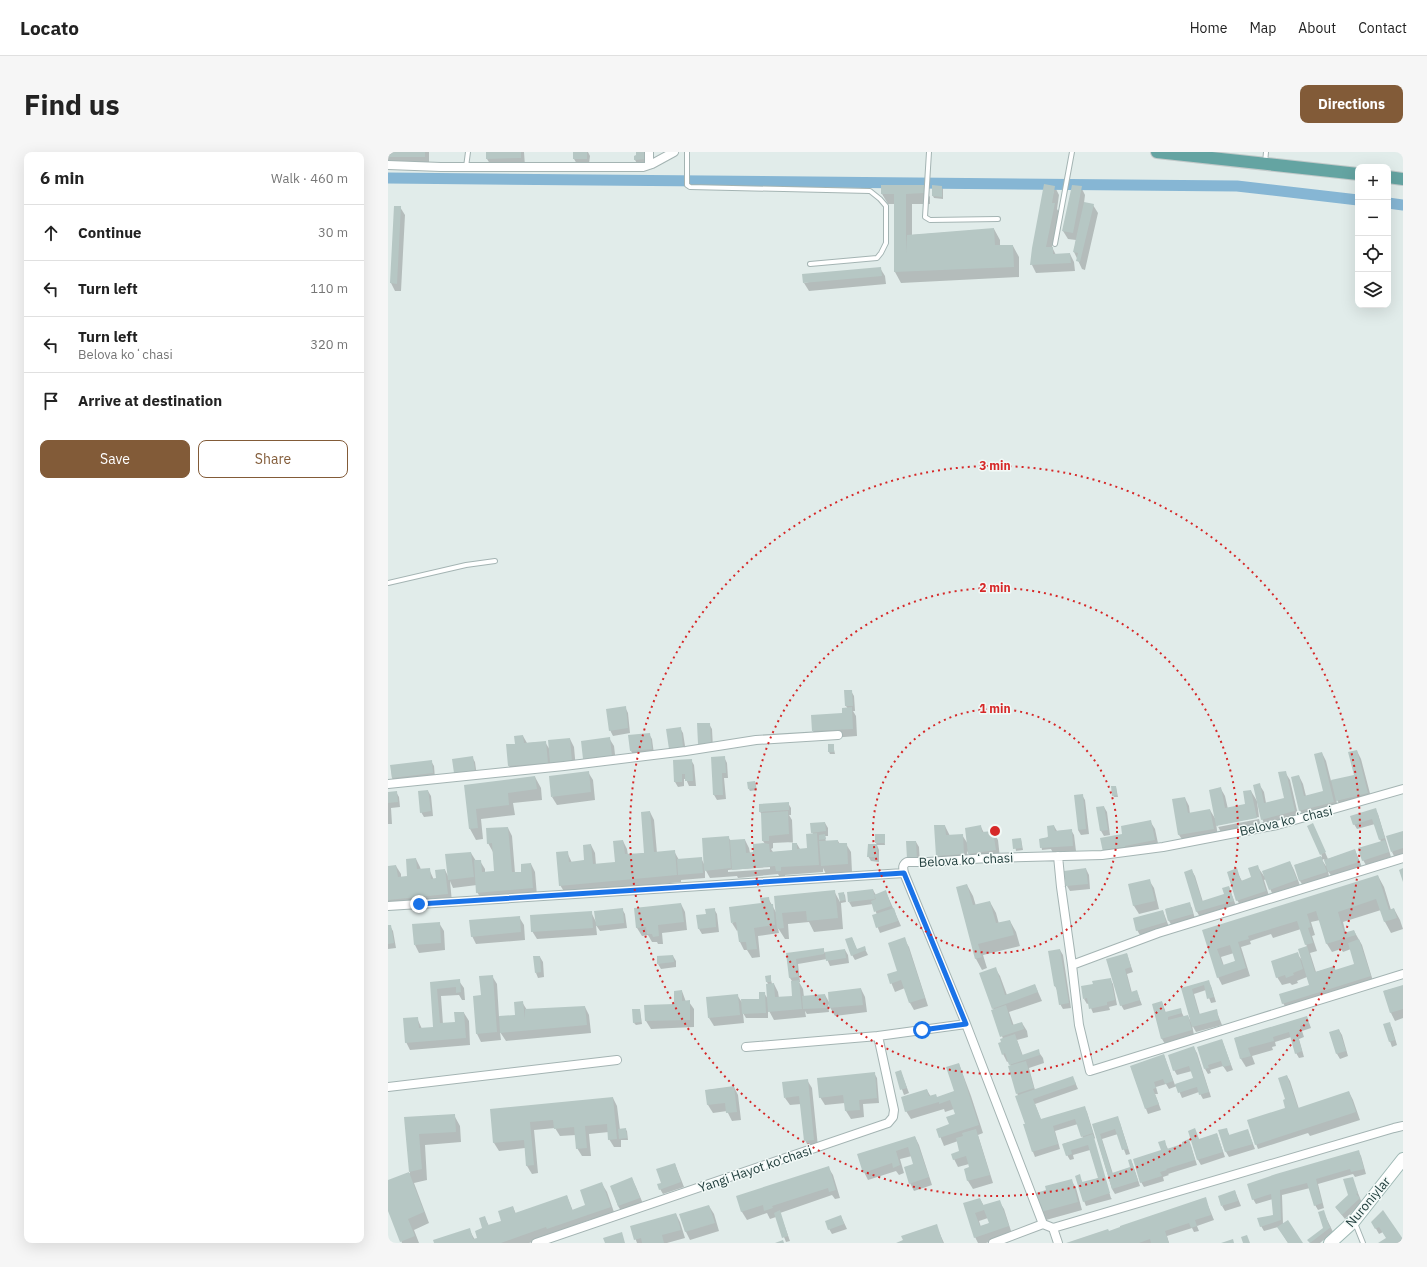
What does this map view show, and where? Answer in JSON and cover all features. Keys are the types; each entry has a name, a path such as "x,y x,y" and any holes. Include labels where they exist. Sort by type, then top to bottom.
{"main road":[{"path":"1158,152 1265,158 1355,173"},
{"path":"1391,177 1403,179"},
{"name":"Nuroniylar","path":"1330,1243 1354,1221 1403,1159"}],"street":[{"path":"649,152 649,165"},
{"path":"388,165 466,167 643,167 674,152"},
{"path":"388,784 564,766 686,751 756,740 838,735"},
{"name":"Belova koʻchasi","path":"388,906 904,873 903,867 907,862 1102,855 1163,847 1277,825 1403,789"},
{"path":"1058,856 1079,1025 1090,1071 1403,974"},
{"path":"1072,965 1158,933 1403,858"},
{"path":"904,873 966,1024 1043,1224"},
{"path":"746,1047 878,1036 966,1024"},
{"name":"Yangi Hayot ko'chasi","path":"536,1243 888,1123 893,1117 894,1110 878,1036"},
{"path":"388,1087 617,1060"},
{"path":"993,1243 1043,1224 1053,1228 1403,1126"},
{"path":"1053,1228 1058,1243"}],"lane":[{"path":"466,167 468,152"},
{"path":"687,152 687,184 690,187 870,191 886,206 886,243 881,253 876,258 810,264"},
{"path":"929,152 925,217 930,220 998,219"},
{"path":"1055,244 1072,152"},
{"path":"388,583 466,565 495,561"},
{"path":"1354,1221 1363,1243"}],"building":[{"path":"388,152 425,152 425,157 388,157"},
{"path":"486,152 521,152 521,158 486,159"},
{"path":"573,152 587,152 587,159 573,159"},
{"path":"636,152 648,152 648,159 634,160"},
{"path":"1044,184 1055,186 1052,203 1055,203 1046,247 1053,247 1053,254 1070,253 1071,263 1030,265"},
{"path":"881,185 924,185 924,193 906,194 906,253 907,235 994,228 995,245 1013,245 1014,267 894,272 894,194 881,194"},
{"path":"932,185 942,186 942,197 932,196"},
{"path":"1072,185 1082,186 1073,233 1062,231"},
{"path":"1084,202 1094,204 1080,262 1076,261 1078,253 1073,252"},
{"path":"394,206 401,206 397,284 390,283"},
{"path":"881,267 882,276 803,283 802,274"},
{"path":"844,690 852,690 853,706 845,706"},
{"path":"626,706 628,728 609,731 606,709"},
{"path":"852,707 853,729 812,731 811,715 842,713 842,708"},
{"path":"697,723 710,723 711,743 698,744"},
{"path":"681,727 683,747 669,749 666,729"},
{"path":"650,733 652,749 630,751 628,735"},
{"path":"523,735 524,743 546,741 548,763 508,766 506,744 515,744 514,736"},
{"path":"610,737 612,756 583,759 581,741"},
{"path":"570,738 572,762 550,763 548,740"},
{"path":"828,744 834,744 834,752 828,752"},
{"path":"1357,750 1368,793 1336,801 1331,780 1354,775 1348,752"},
{"path":"1322,752 1334,802 1299,811 1291,777 1299,775 1304,796 1323,791 1314,754"},
{"path":"473,756 475,771 454,773 452,759"},
{"path":"725,756 726,773 722,773 723,795 713,795 711,757"},
{"path":"692,759 693,781 685,781 685,774 682,774 682,782 674,782 673,760"},
{"path":"432,760 433,773 392,778 390,765"},
{"path":"589,771 591,792 551,797 549,776"},
{"path":"1286,771 1295,811 1261,820 1253,785 1260,783 1264,803 1284,798 1278,772"},
{"path":"535,776 537,789 508,793 509,805 476,809 478,828 469,829 464,785"},
{"path":"755,781 756,788 748,789 747,782"},
{"path":"1111,786 1116,786 1117,795 1112,796"},
{"path":"1221,787 1225,808 1245,804 1243,791 1251,790 1257,818 1216,826 1209,790"},
{"path":"428,790 431,811 420,813 418,791"},
{"path":"397,791 398,802 388,803 388,792"},
{"path":"1083,794 1086,829 1078,830 1074,795"},
{"path":"1185,797 1188,813 1210,809 1214,829 1178,835 1172,799"},
{"path":"789,802 789,810 759,812 759,804"},
{"path":"1104,806 1108,830 1100,831 1096,807"},
{"path":"1376,808 1385,838 1379,840 1372,819 1353,825 1350,816"},
{"path":"650,811 654,852 675,850 677,875 559,886 556,852 568,851 569,862 584,860 583,845 591,844 593,864 615,862 613,841 623,840 625,854 644,853 641,812"},
{"path":"788,811 789,834 769,836 769,841 762,841 761,813"},
{"path":"1151,820 1155,840 1103,852 1100,838 1122,834 1121,826"},
{"path":"825,822 826,831 811,833 810,823"},
{"path":"1313,823 1326,852 1320,855 1307,826"},
{"path":"934,825 945,825 946,835 963,834 964,854 936,856"},
{"path":"981,825 982,832 993,831 996,850 968,854 965,828"},
{"path":"1054,825 1055,831 1072,829 1073,846 1040,848 1039,839 1048,837 1047,826"},
{"path":"508,827 512,872 521,872 521,864 531,863 533,888 476,893 474,860 481,860 482,872 494,871 492,843 487,844 486,828"},
{"path":"1403,831 1403,848 1391,852 1386,836"},
{"path":"817,833 819,865 781,867 781,871 776,871 775,866 732,870 730,840 745,839 746,853 753,852 753,844 764,843 769,844 770,852 792,850 792,843 797,843 797,849 807,848 806,834"},
{"path":"825,834 826,839 819,840 819,835"},
{"path":"875,834 885,834 885,843 875,843"},
{"path":"729,836 731,868 704,871 702,838"},
{"path":"1021,838 1022,848 1013,849 1012,839"},
{"path":"838,840 838,843 847,843 848,864 821,866 819,841"},
{"path":"1385,840 1389,852 1362,861 1358,848"},
{"path":"906,841 916,841 917,859 907,859"},
{"path":"868,844 877,844 877,857 867,857"},
{"path":"1355,849 1359,862 1328,872 1324,860"},
{"path":"471,852 474,877 448,880 445,854"},
{"path":"1321,856 1327,872 1299,881 1294,865"},
{"path":"702,857 703,873 678,875 677,859"},
{"path":"416,858 417,869 430,868 431,879 436,878 435,870 445,869 448,894 388,900 388,866 396,865 398,877 407,876 406,859"},
{"path":"1290,861 1297,880 1269,890 1262,871"},
{"path":"1258,865 1266,891 1236,901 1227,872 1237,868 1241,881 1251,877 1248,868"},
{"path":"1086,868 1088,884 1066,886 1064,871"},
{"path":"1403,868 1403,882 1399,870"},
{"path":"1192,869 1202,901 1224,894 1222,888 1229,886 1234,901 1196,912 1184,872"},
{"path":"1378,875 1389,910 1394,908 1397,918 1384,922 1376,899 1338,912 1344,933 1354,930 1356,935 1326,944 1316,911 1307,914 1311,927 1308,928 1313,943 1305,945 1297,921 1248,936 1249,939 1238,942 1246,968 1217,978 1202,930","holes":["1230,945 1235,961 1223,965 1217,949"]},
{"path":"1150,879 1155,901 1133,906 1128,884"},
{"path":"967,884 973,905 990,901 996,923 1010,920 1014,935 978,944 982,957 975,959 956,887"},
{"path":"873,889 875,899 848,902 847,892"},
{"path":"835,890 838,918 807,921 806,911 782,913 784,928 777,929 774,896"},
{"path":"886,890 891,906 874,912 871,901 876,899 874,895"},
{"path":"844,892 845,900 840,901 838,893"},
{"path":"769,897 770,904 773,904 775,925 754,928 757,949 747,950 746,942 739,942 736,922 731,923 729,907 761,903 760,898"},
{"path":"1190,902 1193,914 1168,921 1165,909"},
{"path":"681,903 684,922 658,925 659,936 653,937 652,934 647,934 646,927 636,928 634,908"},
{"path":"623,908 624,923 596,926 594,911"},
{"path":"715,908 716,927 698,929 696,915 706,914 705,909"},
{"path":"894,908 898,921 876,928 872,915"},
{"path":"1163,910 1166,922 1136,931 1133,918"},
{"path":"592,911 593,928 531,932 530,915"},
{"path":"520,916 521,932 471,937 469,920"},
{"path":"440,922 441,943 414,945 412,924"},
{"path":"388,925 391,925 394,943 388,944"},
{"path":"852,937 857,949 865,946 866,950 851,956 845,939"},
{"path":"905,937 925,998 909,1003 901,980 890,984 887,974 897,971 888,943"},
{"path":"1359,939 1371,976 1282,1004 1279,994 1309,985 1298,949 1307,946 1315,972 1334,966 1335,970 1354,964 1348,943"},
{"path":"824,948 824,954 796,959 798,977 789,978 786,953"},
{"path":"845,949 846,958 826,961 825,952"},
{"path":"1060,949 1069,1003 1059,1005 1048,951"},
{"path":"1298,952 1303,969 1286,978 1285,975 1276,978 1271,961"},
{"path":"1127,953 1131,967 1125,969 1131,992 1137,990 1140,1000 1120,1006 1106,959"},
{"path":"673,955 674,962 657,964 657,956"},
{"path":"533,956 540,956 541,972 535,973"},
{"path":"996,967 1005,995 1035,984 1038,992 992,1009 979,973"},
{"path":"493,975 497,1032 476,1034 473,996 481,995 479,976"},
{"path":"771,975 771,982 766,982 765,976"},
{"path":"1111,978 1115,1000 1107,1002 1107,1005 1089,1009 1087,998 1083,999 1081,986 1093,984 1092,981"},
{"path":"460,979 461,992 456,993 456,987 437,989 440,1023 455,1022 454,1012 464,1012 466,1038 405,1043 403,1018 418,1017 419,1028 433,1027 430,982"},
{"path":"799,980 802,1009 768,1012 766,984 774,983 775,997 792,996 791,981"},
{"path":"1209,980 1214,997 1207,999 1204,985 1192,989 1199,1014 1217,1009 1219,1020 1192,1027 1181,988"},
{"path":"1403,985 1403,1009 1390,1013 1383,991"},
{"path":"861,988 863,1005 829,1008 828,992"},
{"path":"682,990 682,1001 690,1000 690,1020 645,1021 644,1005 674,1004 674,991"},
{"path":"759,992 765,992 766,1013 742,1014 741,999 759,999"},
{"path":"738,994 740,1015 708,1018 706,997"},
{"path":"825,994 827,1008 803,1009 802,996"},
{"path":"523,1001 525,1019 525,1009 585,1006 587,1025 500,1033 499,1016 515,1015 514,1002"},
{"path":"1162,1001 1165,1012 1181,1008 1182,1013 1168,1017 1168,1020 1188,1015 1192,1030 1161,1039 1152,1004"},
{"path":"1006,1005 1012,1025 1022,1022 1024,1029 1000,1037 991,1010"},
{"path":"632,1009 640,1009 641,1022 633,1023"},
{"path":"1307,1016 1309,1023 1300,1026 1302,1032 1297,1033 1302,1051 1295,1054 1289,1032 1273,1037 1274,1041 1248,1048 1251,1056 1240,1059 1234,1038"},
{"path":"1390,1022 1395,1040 1389,1042 1383,1024"},
{"path":"1339,1029 1346,1051 1336,1054 1329,1032"},
{"path":"1015,1034 1022,1055 1039,1049 1040,1055 1009,1065 1005,1053 1002,1055 998,1043 1001,1042 1000,1039"},
{"path":"1222,1039 1231,1065 1223,1067 1221,1061 1208,1065 1209,1068 1204,1069 1197,1047"},
{"path":"1194,1046 1209,1092 1199,1095 1197,1087 1178,1093 1175,1084 1193,1078 1189,1066 1173,1071 1168,1055"},
{"path":"1164,1054 1173,1081 1165,1084 1163,1079 1154,1082 1156,1088 1153,1089 1159,1104 1145,1109 1130,1066"},
{"path":"1026,1061 1034,1088 1016,1094 1008,1066"},
{"path":"959,1063 979,1125 939,1138 936,1129 949,1124 946,1117 955,1114 950,1100 905,1112 901,1097 927,1089 929,1096 936,1094 937,1097 954,1091 946,1067"},
{"path":"901,1070 907,1088 900,1090 895,1072"},
{"path":"875,1072 877,1098 859,1100 860,1110 845,1111 843,1095 819,1098 817,1078"},
{"path":"1287,1075 1298,1108 1349,1091 1356,1112 1255,1145 1247,1120 1285,1108 1283,1100 1285,1099 1278,1078"},
{"path":"1073,1076 1076,1084 1033,1099 1041,1119 1085,1106 1093,1133 1081,1137 1075,1119 1053,1126 1058,1144 1032,1152 1023,1124 1025,1124 1015,1096"},
{"path":"808,1079 814,1140 804,1141 799,1096 784,1098 782,1082"},
{"path":"734,1086 737,1112 726,1113 725,1103 707,1105 705,1090"},
{"path":"613,1097 617,1139 608,1140 607,1124 585,1126 587,1148 576,1149 574,1127 554,1129 553,1120 530,1122 534,1165 526,1166 524,1140 493,1143 490,1109"},
{"path":"455,1114 456,1132 419,1134 422,1169 409,1172 404,1117"},
{"path":"1118,1116 1128,1149 1122,1150 1115,1129 1100,1134 1112,1173 1130,1167 1128,1160 1131,1159 1138,1181 1112,1189 1092,1124"},
{"path":"626,1128 627,1138 619,1139 618,1129"},
{"path":"1195,1128 1199,1139 1217,1133 1223,1152 1197,1160 1188,1131"},
{"path":"1227,1128 1229,1135 1248,1129 1253,1144 1225,1152 1218,1130"},
{"path":"976,1129 990,1175 967,1181 964,1169 969,1167 966,1156 953,1160 951,1154 959,1151 956,1138 963,1136 962,1133"},
{"path":"1093,1134 1110,1193 1083,1202 1075,1176 1080,1174 1082,1182 1098,1178 1088,1145 1071,1150 1072,1154 1066,1156 1062,1144"},
{"path":"915,1136 929,1177 909,1184 904,1167 913,1164 908,1147 896,1151 900,1165 893,1168 892,1163 863,1173 857,1154"},
{"path":"1189,1139 1195,1160 1166,1169 1167,1170 1160,1172 1162,1176 1140,1183 1133,1159 1161,1150 1158,1142 1165,1140 1167,1149 1182,1144 1182,1142"},
{"path":"1359,1150 1364,1169 1351,1172 1350,1169 1316,1179 1322,1203 1314,1206 1307,1183 1280,1190 1281,1220 1260,1227 1257,1218 1273,1215 1271,1194 1252,1200 1247,1184"},
{"path":"675,1163 681,1182 659,1190 657,1184 661,1183 656,1169"},
{"path":"829,1166 836,1190 829,1192 828,1188 772,1206 773,1208 764,1211 763,1205 741,1212 736,1196"},
{"path":"409,1172 424,1212 408,1219 415,1236 400,1242 388,1211 388,1180"},
{"path":"632,1177 640,1198 618,1206 610,1186"},
{"path":"1353,1177 1358,1193 1356,1194 1360,1198 1342,1215 1335,1207 1348,1195 1343,1179"},
{"path":"1072,1179 1078,1202 1041,1212 1036,1193 1046,1190 1045,1186"},
{"path":"602,1182 611,1207 547,1229 546,1227 501,1243 434,1243 433,1240 470,1228 473,1239 477,1238 475,1231 482,1228 479,1218 485,1216 488,1225 501,1221 498,1211 513,1206 515,1213 567,1195 572,1210 585,1205 580,1190"},
{"path":"1235,1190 1238,1201 1221,1206 1218,1196"},
{"path":"1206,1197 1211,1215 1195,1220 1197,1226 1191,1228 1189,1223 1165,1231 1169,1243 1151,1243 1150,1239 1139,1243 1066,1243 1108,1229 1109,1231"},
{"path":"980,1198 983,1205 1000,1200 1009,1226 974,1238 963,1203","holes":["984,1210 989,1223 980,1226 975,1213"]},
{"path":"709,1205 715,1223 685,1232 679,1214"},
{"path":"780,1210 788,1236 782,1238 774,1213"},
{"path":"1324,1210 1329,1226 1331,1227 1310,1243 1307,1240 1323,1228 1318,1212"},
{"path":"1383,1210 1403,1239 1403,1243 1378,1243 1386,1238 1379,1227 1375,1229 1371,1222"},
{"path":"676,1213 681,1230 662,1235 664,1243 642,1243 641,1238 634,1240 630,1226"},
{"path":"841,1215 844,1224 828,1230 825,1221"},
{"path":"1288,1220 1303,1243 1288,1243 1277,1227"},
{"path":"937,1224 943,1243 896,1243 903,1240 901,1236"},
{"path":"622,1232 625,1243 605,1243 603,1238"},
{"path":"1247,1235 1250,1243 1243,1243 1241,1237"},
{"path":"1233,1239 1234,1243 1221,1243"},
{"path":"783,1240 784,1243 775,1243"}],"waterway":[{"path":"388,178 1237,186 1355,200"},
{"path":"1391,203 1403,205"}],"route":[{"path":"419,904 904,873 966,1024 922,1030"}]}
